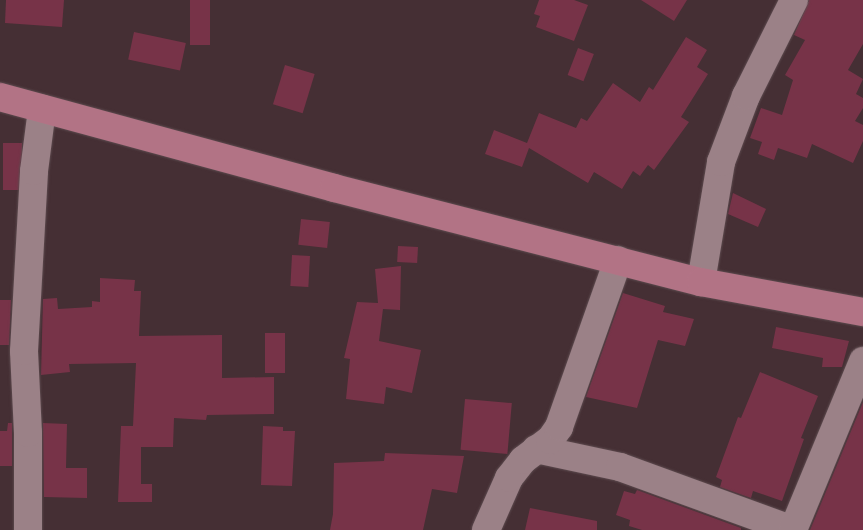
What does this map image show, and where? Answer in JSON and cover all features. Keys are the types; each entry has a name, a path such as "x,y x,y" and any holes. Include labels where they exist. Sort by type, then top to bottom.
{"main road":[{"path":"0,97 334,188 700,282 863,312"}],"street":[{"path":"700,282 721,162 746,96 794,0"},
{"path":"28,530 28,433 24,351 33,180 42,109"},
{"path":"486,530 509,478 536,449 550,440 559,427 618,260"},
{"path":"536,449 627,469 793,530 863,361"}],"building":[{"path":"6,0 64,0 62,27 5,23"},
{"path":"190,0 210,0 210,45 190,45"},
{"path":"539,0 574,0 588,5 574,41 536,27 540,16 534,14"},
{"path":"641,0 687,0 674,21"},
{"path":"809,0 863,0 863,44 848,70 863,79 856,94 863,98 863,108 855,121 863,125 863,141 853,163 812,144 807,158 778,148 774,160 758,154 762,142 750,138 761,108 782,115 793,80 785,75 805,40 794,35"},
{"path":"134,32 186,43 180,70 128,59"},
{"path":"686,37 707,50 697,67 708,74 681,117 689,122 654,170 648,165 640,176 633,171 622,189 594,172 588,183 529,148 522,167 485,154 494,130 527,143 539,113 576,128 581,118 587,121 613,83 640,102 649,87 653,90"},
{"path":"578,48 594,54 583,81 568,75"},
{"path":"285,65 315,74 303,113 273,104"},
{"path":"3,143 22,143 22,190 3,190"},
{"path":"733,193 766,209 758,227 728,214"},
{"path":"301,219 330,222 327,248 298,245"},
{"path":"398,246 418,247 417,263 397,262"},
{"path":"292,255 310,256 308,287 290,286"},
{"path":"401,266 400,310 383,309 379,341 421,350 412,393 386,387 384,404 346,399 350,359 344,358 357,302 378,303 375,269"},
{"path":"100,278 135,280 134,291 141,291 139,336 222,335 222,378 274,377 274,414 207,415 206,420 174,418 173,447 141,447 141,484 152,484 152,502 118,502 121,426 133,426 136,363 69,364 70,372 41,375 43,299 57,298 58,309 92,307 92,301 100,302"},
{"path":"623,293 665,306 663,312 694,319 685,346 658,340 637,408 586,397"},
{"path":"0,300 11,300 9,345 0,345"},
{"path":"776,327 849,341 842,367 822,367 823,358 772,348"},
{"path":"265,333 285,333 285,373 265,373"},
{"path":"760,372 818,396 801,438 804,439 782,501 753,491 751,498 720,487 722,480 716,477 738,417 741,418"},
{"path":"465,399 512,403 507,454 461,450"},
{"path":"863,402 863,530 810,530"},
{"path":"8,423 12,423 12,466 0,466 0,431 7,431"},
{"path":"43,423 67,424 66,468 87,468 87,498 44,497"},
{"path":"263,426 283,427 283,431 295,431 292,486 261,485"},
{"path":"385,453 464,456 457,493 432,489 423,530 330,530 333,514 334,463 384,461"},
{"path":"637,490 741,528 741,530 642,530 629,526 630,520 616,515 624,491 635,494"},
{"path":"530,508 597,521 597,530 525,530"}]}
